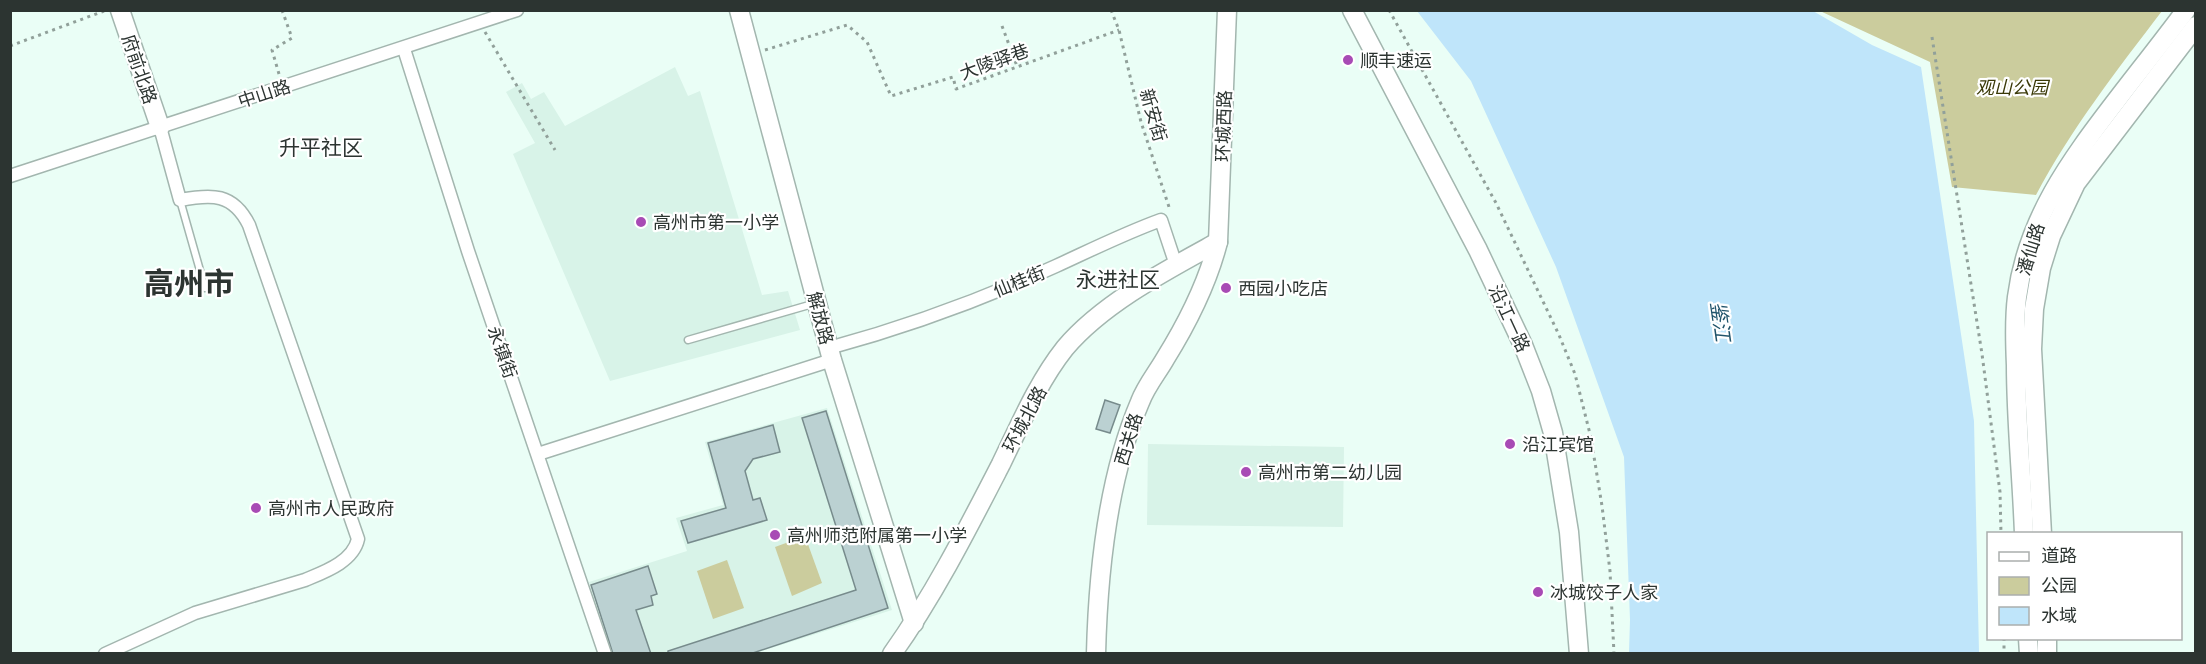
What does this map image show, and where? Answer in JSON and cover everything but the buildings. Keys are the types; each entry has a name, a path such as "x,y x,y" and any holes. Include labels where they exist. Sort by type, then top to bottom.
{"street":[{"name":"府前北路","path":"120,10 159,127"},
{"name":"中山路","path":"10,176 517,10"},
{"name":"解放路","path":"739,10 770,133 831,354 914,623"},
{"name":"环城西路","path":"1218,242 1227,10"},
{"name":"沿江一路","path":"1352,10 1478,250 1523,345 1541,391 1553,433 1569,532 1579,654"},
{"name":"潘仙路","path":"2024,532 2015,329 2017,297 2024,260 2036,225 2054,188 2074,156 2186,10"},
{"name":"潘仙路","path":"2042,532 2032,339 2035,298 2051,236 2076,183 2196,26"},
{"name":"永镇街","path":"404,48 468,251 605,654"},
{"path":"105,654 195,613 305,580 345,558 357,543 357,535 320,425 245,216 236,206 217,196 208,195 180,200 159,127"},
{"path":"1161,220 1176,265"},
{"name":"仙桂街","path":"538,454 831,354 927,318 1056,266 1121,235 1161,220"},
{"name":"环城北路","path":"892,654 914,623 1033,400 1065,349 1108,308 1176,265 1218,242"},
{"name":"西关路","path":"1096,654 1097,620 1111,493 1139,404 1197,304 1210,272 1218,242"}],"lane":[{"path":"180,200 205,288"},
{"path":"688,340 817,303"}],"path":[{"path":"10,46 105,10"},
{"path":"282,10 291,38 274,48 272,52 283,87"},
{"name":"新安街","path":"1111,10 1119,30 1141,122 1171,214 1161,220"},
{"path":"1389,10 1496,203 1575,374 1589,427 1602,506 1610,571 1614,654"},
{"path":"479,23 555,150"},
{"name":"大陵驿巷","path":"750,54 847,25 867,42 891,96 953,77 956,89 1119,30"},
{"path":"1002,26 1017,66"},
{"path":"1932,37 1984,364 2000,492 2001,532"}],"shaded area":[{"name":"高州市第一小学","path":"675,67 688,96 700,91 762,295 788,291 800,330 610,381 513,154 535,143 506,92 522,83 531,99 544,92 565,126"},
{"name":"高州师范附属第一小学","path":"827,408 892,610 756,653 612,653 589,582 687,551 676,518 723,505 705,442"},
{"name":"高州市第二幼儿园","path":"1148,444 1344,447 1343,527 1147,525"}],"green space":[{"name":"观山公园","path":"1820,11 2162,11 2079,123 2036,195 1952,187 1930,62"},
{"path":"805,536 822,583 792,596 775,547"},
{"path":"727,560 744,608 713,619 697,571"}],"water":[{"name":"鉴江","path":"1417,11 1813,11 1872,45 1921,67 1974,421 1979,653 1629,653 1630,620 1624,457 1556,267 1471,81"}],"place":[{"name":"顺丰速运","path":"1348,60"},
{"name":"高州市第一小学","path":"641,222"},
{"name":"西园小吃店","path":"1226,288"},
{"name":"沿江宾馆","path":"1510,444"},
{"name":"高州市第二幼儿园","path":"1246,472"},
{"name":"高州市人民政府","path":"256,508"},
{"name":"高州师范附属第一小学","path":"775,535"},
{"name":"冰城饺子人家","path":"1538,592"}],"district":[{"name":"升平社区","path":"321,146"},
{"name":"永进社区","path":"1118,278"},
{"name":"高州市","path":"189,282"}]}
